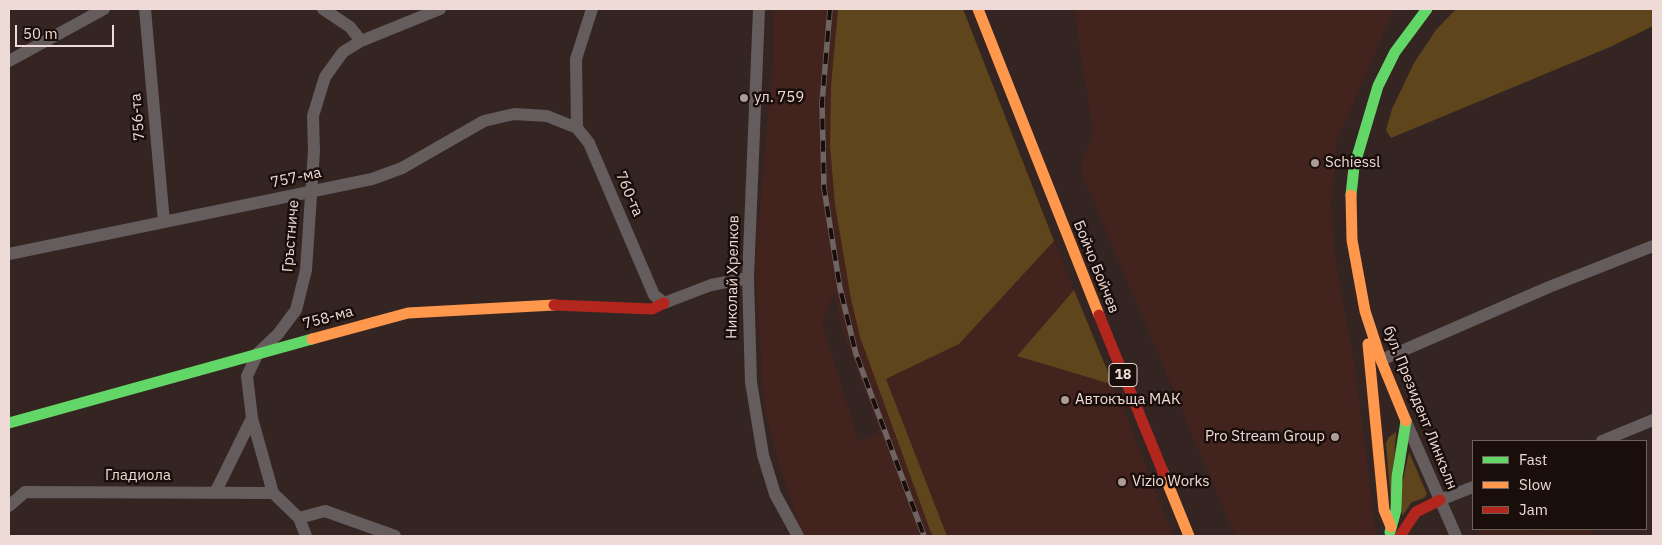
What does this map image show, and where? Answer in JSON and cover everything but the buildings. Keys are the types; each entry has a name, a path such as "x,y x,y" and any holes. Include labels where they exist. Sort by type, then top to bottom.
{"main road":[{"name":"Бойчо Бойчев","path":"978,9 1189,536"},
{"name":"бул. Президент Линкълн","path":"1406,421 1381,360 1365,311 1352,240 1350,212 1354,167 1371,106 1386,70 1403,40 1427,9"},
{"name":"758-ма","path":"9,423 408,313 548,305 652,309 664,303"},
{"path":"1365,311 1384,510 1390,532"},
{"path":"1378,434 1389,421 1406,421 1397,477 1396,510 1390,532"},
{"path":"1400,536 1416,512 1440,500"}],"street":[{"path":"9,61 104,9"},
{"name":"756-та","path":"145,9 164,222"},
{"path":"323,9 350,27 361,41"},
{"name":"Гръстниче","path":"273,493 252,418 246,376 258,353 278,334 296,310 306,270 313,116 325,77 343,52 361,41 440,9"},
{"path":"577,128 576,59 592,9"},
{"name":"Николай Хрелков","path":"758,9 748,278 748,344 756,421 763,455 775,494 798,536"},
{"name":"757-ма","path":"9,254 372,179 402,168 484,121 514,114 547,116 577,128"},
{"name":"760-та","path":"577,128 589,143 654,295 664,303"},
{"path":"1381,360 1549,287 1653,246"},
{"path":"664,303 711,285 748,278"},
{"path":"216,492 252,418"},
{"path":"1604,440 1653,420"},
{"name":"бул. Президент Линкълн","path":"1406,421 1456,536"},
{"path":"1440,500 1472,486"},
{"name":"Гладиола","path":"9,506 25,492 273,493"},
{"path":"273,493 299,518 306,536"},
{"path":"299,518 325,511 395,536"}],"shaded area":[{"path":"773,9 838,9 836,24 835,205 933,536 806,536 800,527 780,467 764,405 755,265 773,64","holes":["834,292 842,329 880,433 859,442 822,324"]},
{"path":"838,9 963,9 1054,241 959,344 886,379 947,536 933,536 930,530 860,337 851,299 835,205 830,145 831,86"},
{"path":"1074,9 1394,9 1337,140 1331,205 1335,259 1354,362 1376,536 1235,536 1080,169 1093,133"},
{"path":"1456,9 1653,9 1653,26 1610,47 1391,138 1386,130 1392,109 1414,63 1436,30"},
{"path":"1054,241 1074,290 1017,356 1114,385 1173,536 947,536 886,379 959,344"},
{"path":"1074,290 1110,377 1114,385 1017,356"},
{"path":"1396,432 1391,504 1386,443 1389,437"},
{"path":"1409,452 1427,494 1424,498 1412,502 1402,516 1402,485"},
{"path":"1478,530 1534,530 1536,533 1544,530 1592,530 1595,536 1481,536"}],"railway":[{"path":"830,9 822,103 824,188 840,288 856,354 924,536"}],"traffic: fast":[{"path":"1351,195 1354,167 1378,86 1395,52 1427,9"},
{"path":"9,423 312,339"},
{"path":"1390,532 1396,510 1397,477 1406,421"}],"traffic: slow":[{"path":"978,9 1099,315"},
{"path":"1351,195 1352,240 1365,311 1381,360 1406,421"},
{"path":"312,339 408,313 554,305"},
{"path":"1368,344 1384,510 1391,527"},
{"path":"1163,472 1189,536"}],"traffic: jam":[{"path":"554,305 652,309 664,303"},
{"path":"1099,315 1163,472"},
{"path":"1400,536 1416,512 1440,500"}],"place":[{"name":"ул. 759","path":"744,98"},
{"name":"Schiessl","path":"1315,163"},
{"name":"Автокъща МАК","path":"1065,400"},
{"name":"Pro Stream Group","path":"1335,437"},
{"name":"Vizio Works","path":"1122,482"}]}
